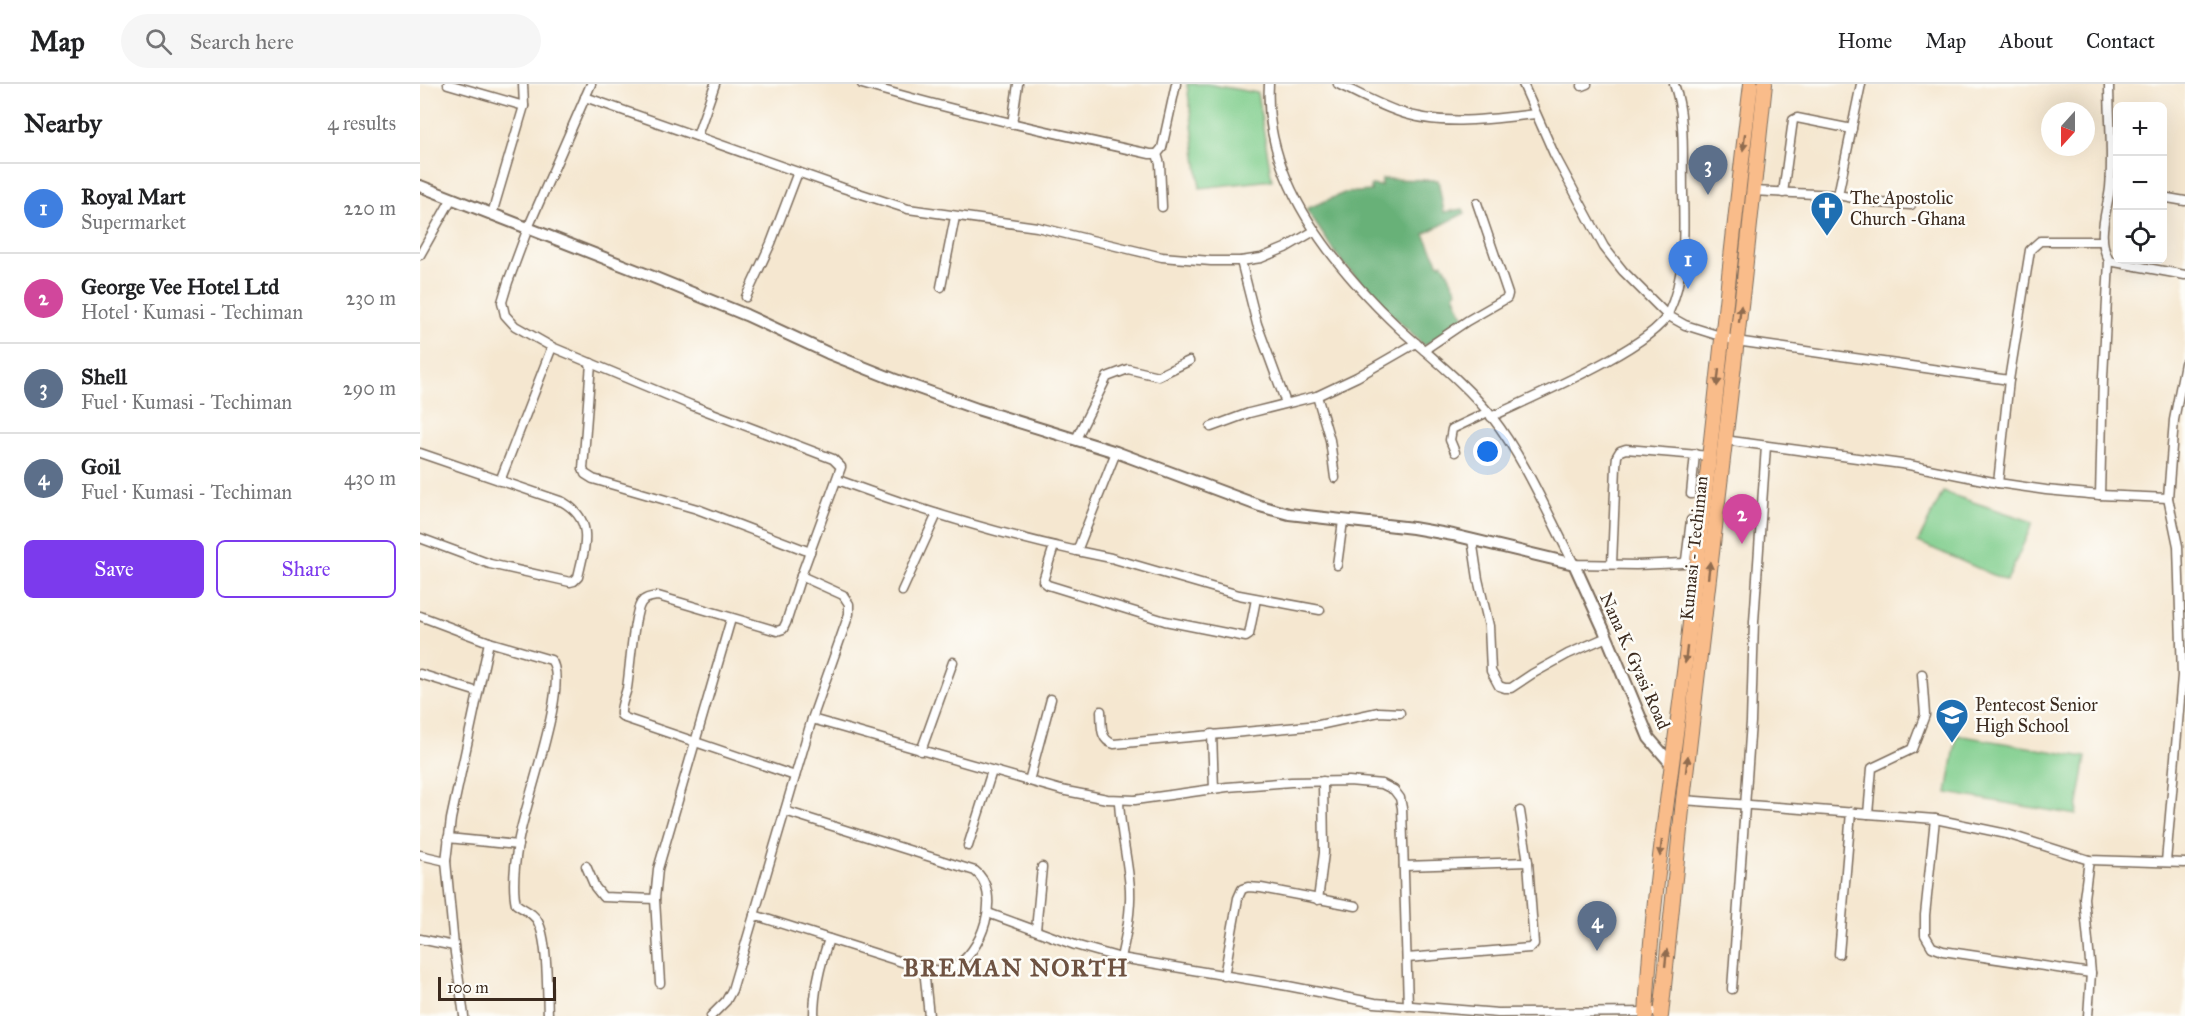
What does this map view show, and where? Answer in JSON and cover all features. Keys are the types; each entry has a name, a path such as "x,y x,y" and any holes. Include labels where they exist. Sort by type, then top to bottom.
{"highway":[{"path":"1654,1014 1660,851 1673,766 1710,456 1730,339 1751,84"},
{"name":"Kumasi - Techiman","path":"1654,1014 1683,800 1724,440 1730,339 1765,84"}],"street":[{"path":"448,84 524,106"},
{"path":"492,214 524,106 523,84"},
{"path":"591,84 528,228 502,302 505,315 515,326 552,347 691,405 833,459 841,467 783,628 777,631 658,596 649,597 641,603 636,618 621,716 795,776"},
{"path":"697,136 715,84"},
{"path":"862,84 1012,124 1150,154 1157,153 1162,148 1176,84"},
{"path":"1012,124 1018,84"},
{"path":"1267,84 1271,124 1280,163 1294,197 1314,231 1361,287 1490,414 1530,480 1574,564"},
{"path":"1338,84 1399,112 1434,119 1474,121 1535,114"},
{"path":"1523,84 1554,154 1604,247 1623,271 1667,315 1685,325 1730,339 2009,380"},
{"path":"1455,452 1450,440 1452,429 1568,381 1639,342 1667,315 1682,262 1684,239 1680,109 1674,84"},
{"path":"1838,195 1861,84"},
{"path":"2109,84 2113,167"},
{"path":"585,97 908,209 1037,227 1162,257 1211,261 1261,258 1285,248 1314,231"},
{"path":"1783,193 1792,120 1797,118 1852,129"},
{"path":"1157,153 1160,164 1162,207"},
{"path":"746,297 771,243 798,172"},
{"path":"420,186 664,281 832,355 893,379 977,409 1116,452 1260,506 1289,514 1343,522 1413,528 1472,539 1574,564 1683,563 1686,560 1691,520"},
{"path":"1752,191 1838,195 1879,203 1911,206"},
{"path":"2100,495 2109,261 2102,241 2113,192"},
{"path":"420,255 452,198"},
{"path":"2167,198 2185,201"},
{"path":"1424,350 1507,298 1508,294 1477,203"},
{"path":"941,287 955,217"},
{"path":"1998,483 2009,380 2030,250 2040,241 2102,241"},
{"path":"1241,261 1263,341 1286,403"},
{"path":"2109,261 2185,275"},
{"path":"1211,428 1249,414 1317,396 1357,377 1416,343"},
{"path":"500,481 552,347"},
{"path":"1076,439 1107,376 1128,369 1158,376 1189,361"},
{"path":"591,363 583,469 585,474 697,509 810,552"},
{"path":"2166,862 2184,676 2178,546 2168,498 2174,420 2185,363"},
{"path":"1317,396 1330,440 1335,478"},
{"path":"2174,420 2185,419"},
{"path":"1724,440 1909,465 1998,483 2100,495 2168,498"},
{"path":"1732,989 1751,722 1754,622 1766,446"},
{"path":"1612,564 1616,466 1620,451 1626,449 1710,456"},
{"path":"1077,550 1116,452"},
{"path":"420,453 562,502 573,508 581,518 585,530 585,543 578,577 570,582 490,564 420,538"},
{"path":"1691,494 1695,454"},
{"path":"838,480 937,514 1054,546 1111,558 1256,599 1320,610"},
{"path":"902,591 937,514"},
{"path":"1337,565 1343,522"},
{"path":"1472,539 1489,626 1491,671 1499,686 1512,688 1569,654 1607,637"},
{"path":"1054,546 1043,581 1048,585 1165,621 1246,637 1249,635 1256,599"},
{"name":"Nana K. Gyasi Road","path":"1574,564 1650,738 1673,766"},
{"path":"711,1016 726,1001 732,990 812,719 849,614 849,603 843,595 801,576"},
{"path":"420,616 489,642 551,660 555,664 551,715 543,754 523,818 518,845 515,902 539,922 546,964 548,1016"},
{"path":"660,983 655,899 658,869 731,619"},
{"path":"464,1016 454,946 446,861 448,838 489,642"},
{"path":"921,751 953,662"},
{"path":"420,674 478,692"},
{"path":"1868,814 1872,768 1912,748 1925,715 1922,674"},
{"path":"1029,782 1051,699"},
{"path":"1101,711 1103,738 1107,743 1114,744 1319,725 1379,712 1400,713"},
{"path":"812,719 1029,782 1119,801 1291,782 1349,781 1382,784 1394,790 1400,798 1402,808 1408,1006"},
{"path":"1212,734 1214,789"},
{"path":"968,846 992,771"},
{"path":"2174,773 2185,773"},
{"path":"1318,900 1325,842 1323,781"},
{"path":"1683,800 1935,819 2015,836 2089,860 2185,863"},
{"path":"1119,801 1130,889 1128,922 1121,958"},
{"path":"754,915 924,969 939,970 950,969 959,964 972,951 982,933 988,913 988,888 983,877 975,870 785,811"},
{"path":"1407,958 1530,948 1534,944 1528,862 1520,811"},
{"path":"1839,954 1851,812"},
{"path":"1935,819 1925,915 1925,935 1932,947 1943,951 2091,973"},
{"path":"448,838 518,845"},
{"path":"420,855 446,861"},
{"path":"2088,1016 2091,973 2084,908 2089,860"},
{"path":"1404,866 1528,862"},
{"path":"586,866 595,887 603,897 655,899"},
{"path":"1036,930 1042,867"},
{"path":"1224,976 1238,897 1242,890 1248,887 1261,888 1356,906"},
{"path":"988,913 1075,945 1121,958 1288,986 1355,1000 1472,1014 1654,1014"},
{"path":"420,939 454,946"},
{"path":"813,1016 814,995 820,965 829,939"},
{"path":"924,969 929,1016"}],"green space":[{"path":"1187,84 1207,84 1257,93 1272,180 1200,188"},
{"path":"1382,179 1438,180 1444,212 1463,209 1465,213 1424,234 1439,264 1443,263 1457,291 1454,294 1465,320 1424,346 1370,293 1339,258 1306,209 1344,193 1371,191 1371,185 1381,186"},
{"path":"1943,492 2033,522 2007,581 1918,542"},
{"path":"1957,735 2086,757 2076,815 1947,793"}],"place":[{"name":"Shell","path":"1708,195"},
{"name":"The Apostolic Church -Ghana","path":"1827,237"},
{"name":"Royal Mart","path":"1688,289"},
{"name":"George Vee Hotel Ltd","path":"1742,544"},
{"name":"Pentecost Senior High School","path":"1952,744"},
{"name":"Goil","path":"1597,951"}],"district":[{"name":"BREMAN NORTH","path":"1016,968"}]}
